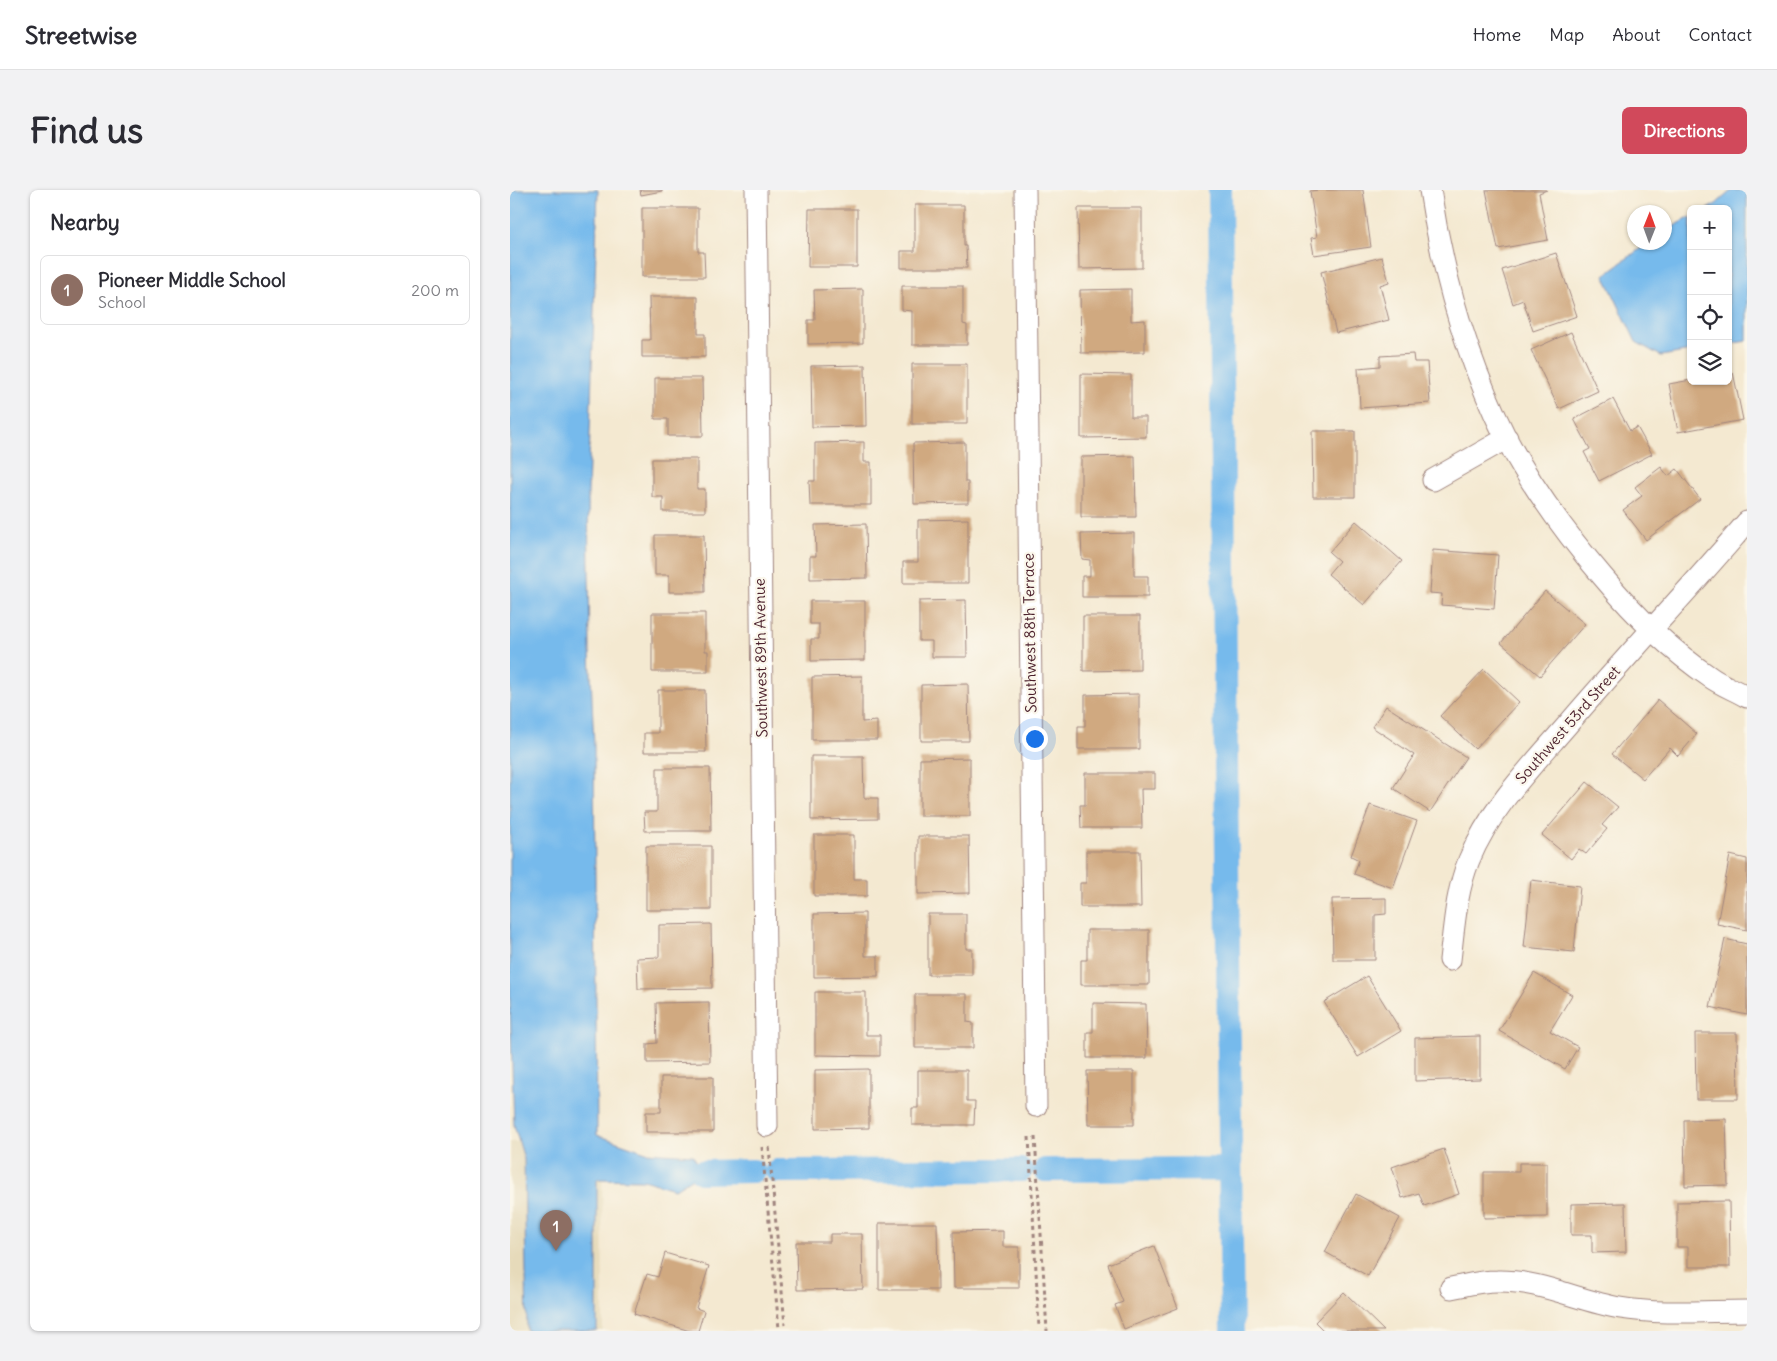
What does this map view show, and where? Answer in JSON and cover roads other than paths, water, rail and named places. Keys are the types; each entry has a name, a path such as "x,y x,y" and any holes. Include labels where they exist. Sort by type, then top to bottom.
{"street":[{"name":"Southwest 89th Avenue","path":"756,190 766,1136"},
{"name":"Southwest 88th Terrace","path":"1025,190 1036,1106"},
{"path":"1430,190 1444,268 1454,304 1481,381 1506,438 1530,479 1590,562 1618,594 1679,654 1712,678 1747,696"},
{"path":"1432,480 1506,438"},
{"name":"Southwest 53rd Street","path":"1450,960 1458,895 1468,861 1483,830 1497,808 1652,628 1747,522"},
{"path":"1452,1288 1480,1282 1516,1282 1561,1292 1605,1305 1641,1311 1747,1311"}],"water":[{"path":"510,190 598,190 588,493 590,651 594,747 597,1135 646,1152 693,1155 702,1172 675,1189 643,1180 597,1179 597,1331 527,1331 524,1159 514,1125 510,1001"},
{"path":"1732,190 1747,190 1747,341 1732,343 1732,205 1714,205"},
{"path":"1687,219 1687,352 1661,356 1636,342 1604,275 1638,250 1672,250 1672,227"}],"waterway":[{"path":"1220,190 1232,1331"},
{"path":"1045,1170 1230,1169"},
{"path":"777,1171 1021,1170"},
{"path":"702,1172 753,1171"}],"place":[{"name":"Pioneer Middle School","path":"556,1251"}]}
